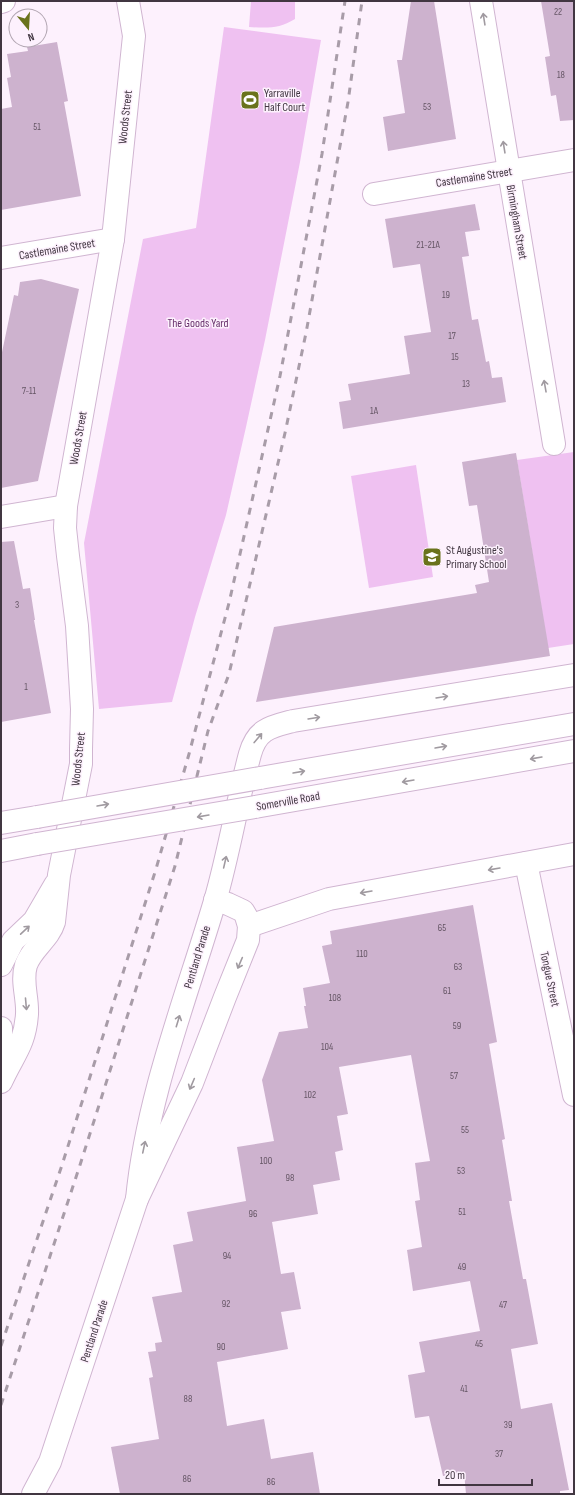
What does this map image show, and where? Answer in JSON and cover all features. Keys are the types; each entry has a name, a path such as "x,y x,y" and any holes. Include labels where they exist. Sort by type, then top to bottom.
{"street":[{"name":"Woods Street","path":"26,966 32,953 52,928 55,918 59,875 80,764 82,730 78,626 65,528 66,506 113,239 134,36 128,1"},
{"name":"Birmingham Street","path":"481,1 553,434"},
{"name":"Castlemaine Street","path":"374,194 574,160"},
{"name":"Castlemaine Street","path":"1,258 113,239"},
{"path":"1,517 66,506"},
{"name":"Pentland Parade","path":"137,1199 144,1148 166,1058 215,900 252,747 259,735 266,730 293,721 574,675"},
{"path":"1,823 574,724"},
{"name":"Somerville Road","path":"1,851 574,751"},
{"path":"215,900 243,911 249,926 329,899 574,854"},
{"name":"Tongue Street","path":"526,863 574,1095"},
{"name":"Woods Street","path":"2,963 14,941 34,921 56,884 59,875"},
{"name":"Pentland Parade","path":"33,1494 50,1462 137,1199 192,1083 225,997 247,946 250,934 249,926"},
{"path":"1,1082 20,1048 24,1033 27,1006 23,982 26,966 2,963"},
{"path":"1,1028 1,1053"},
{"name":"Pentland Parade","path":"47,1494 50,1462"}],"green space":[{"path":"251,1 295,1 295,19 284,25 267,28 249,27"},
{"name":"The Goods Yard","path":"224,27 321,40 300,162 265,340 226,515 195,617 172,702 99,709 84,543 143,239 196,228"},
{"path":"574,452 574,644 548,648 517,460"},
{"path":"416,465 433,577 369,588 351,476"}],"building":[{"path":"411,1 434,1 456,139 388,151 383,117 405,113 397,60 402,60"},
{"path":"541,1 574,1 574,120 560,121 556,95 551,96 545,57 550,56"},
{"path":"57,42 68,101 64,102 81,196 1,210 1,109 12,107 7,78 11,77 7,54 28,51 27,48 48,48 48,44"},
{"path":"475,204 480,230 465,232 469,256 462,257 472,320 478,319 486,362 489,361 492,378 502,377 506,402 343,429 339,402 351,400 348,384 410,374 404,336 431,332 420,264 393,268 385,219"},
{"path":"41,279 79,289 38,481 1,488 1,357 14,295 18,296 20,282"},
{"path":"516,453 550,656 256,702 274,627 477,593 475,585 489,582 477,505 469,506 462,462"},
{"path":"14,541 23,589 30,588 34,620 51,713 1,722 1,542"},
{"path":"473,905 497,1042 489,1044 505,1139 502,1140 512,1201 509,1201 523,1279 526,1279 538,1344 511,1349 521,1409 552,1403 569,1490 560,1491 560,1494 466,1494 464,1472 443,1476 429,1416 415,1418 408,1375 425,1372 419,1342 480,1331 470,1281 413,1291 407,1250 422,1247 415,1201 420,1200 415,1163 430,1161 411,1055 339,1067 348,1114 337,1116 343,1150 335,1152 340,1180 313,1185 318,1214 272,1222 281,1274 294,1272 301,1309 281,1312 288,1349 217,1362 227,1426 264,1419 271,1459 313,1452 320,1494 120,1494 111,1447 159,1439 149,1378 153,1377 148,1352 156,1351 155,1343 162,1342 152,1297 182,1292 173,1245 193,1241 187,1212 246,1201 237,1147 274,1141 262,1080 279,1032 308,1028 304,1006 306,1006 303,988 330,983 322,946 332,944 330,931"}],"railway":[{"path":"1,1346 62,1165 156,869 189,754 229,603 280,376 322,154 345,1"},
{"path":"1,1405 80,1165 175,866 208,731 229,674 285,433 306,333 348,102 362,1"}],"place":[{"name":"Yarraville Half Court","path":"250,100"},
{"name":"St Augustine's Primary School","path":"432,557"}]}
